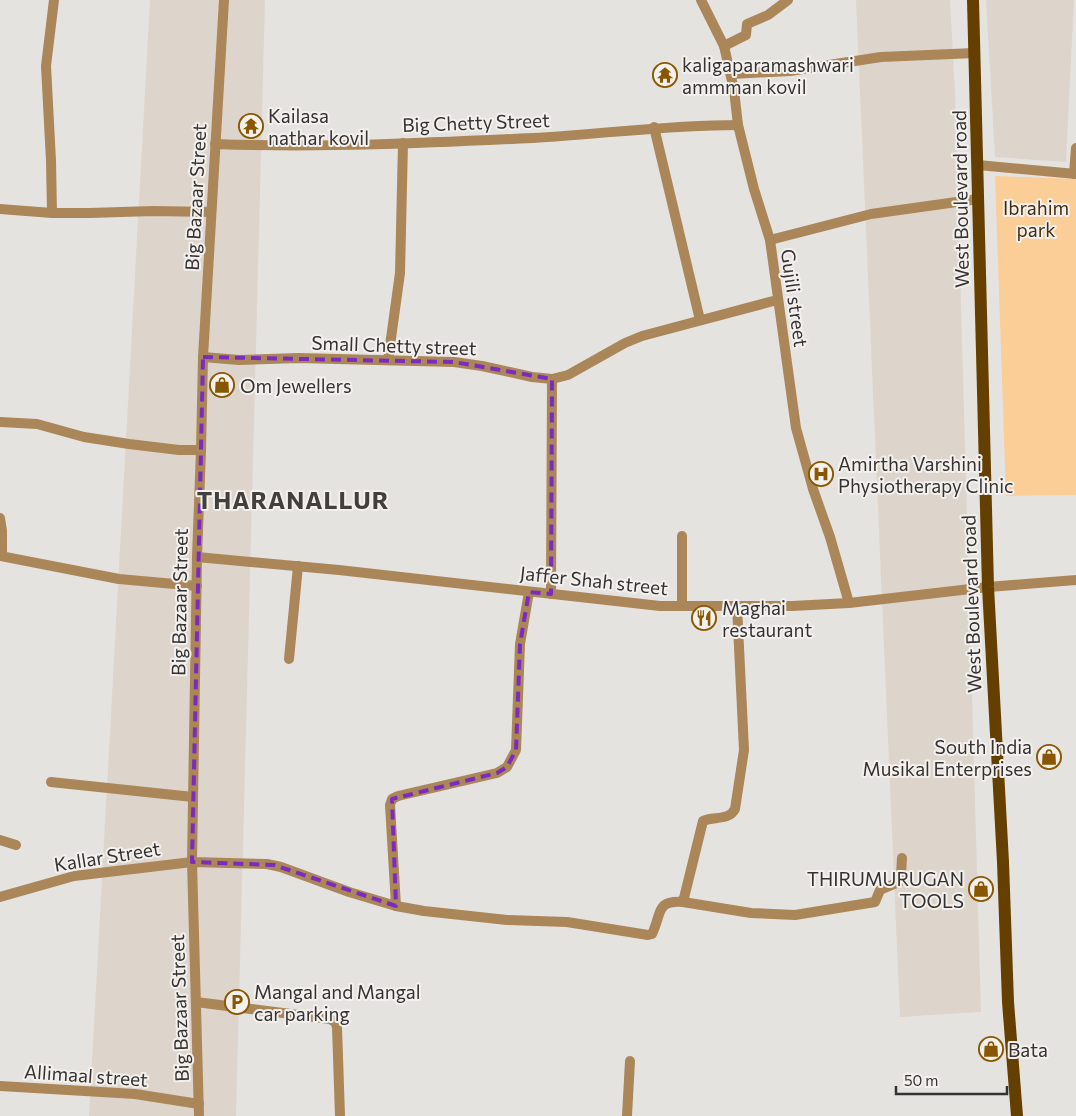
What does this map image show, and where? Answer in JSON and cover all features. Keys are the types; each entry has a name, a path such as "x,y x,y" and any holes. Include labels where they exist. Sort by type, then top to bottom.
{"main road":[{"name":"West Boulevard road","path":"973,0 988,587 1003,862 1008,1002 1017,1116"}],"street":[{"path":"52,213 46,66 54,0"},
{"name":"Big Bazaar Street","path":"199,1116 192,862 197,557 203,357 224,0"},
{"name":"Gujili street","path":"701,0 724,46 731,74 738,125 754,189 770,240 796,428 849,603"},
{"path":"724,46 746,36 746,24 768,15 788,0"},
{"path":"731,74 790,71 881,57 975,53"},
{"name":"Big Chetty Street","path":"215,144 317,146 403,143 533,138 654,127 738,125"},
{"path":"654,127 700,320"},
{"path":"388,360 400,273 403,143"},
{"path":"978,165 1075,174 1076,148"},
{"path":"770,240 871,214 978,199"},
{"path":"0,209 52,213 211,212"},
{"name":"Small Chetty street","path":"203,357 238,360 298,358 454,362 532,377 552,378 568,375 625,343 642,336 777,300"},
{"path":"551,594 552,378"},
{"path":"0,422 37,424 84,437 129,444 179,450 201,450"},
{"path":"0,518 2,531 1,555 67,570 119,579 198,586"},
{"path":"682,536 682,606"},
{"name":"Jaffer Shah street","path":"197,557 298,566 660,606 792,606 849,603 988,587 1076,580"},
{"path":"289,659 298,566"},
{"path":"396,906 390,805 392,799 398,796 498,774 507,767 516,750 520,644 529,592"},
{"path":"737,606 744,750 735,809 732,815 708,818 702,821 683,902 751,913 795,916 875,902 880,890 899,882 902,858"},
{"path":"52,782 193,797"},
{"path":"0,840 16,845"},
{"name":"Kallar Street","path":"0,897 74,876 192,862 274,865 396,906 424,911 508,920 567,922 648,935 652,934 663,905 668,902 683,902"},
{"path":"196,1002 330,1019 335,1022 337,1027 340,1116"},
{"path":"627,1116 630,1061"},
{"name":"Allimaal street","path":"0,1086 135,1094 199,1104"}],"highlighted area":[{"path":"203,357 454,362 552,379 551,594 529,592 520,644 516,750 507,767 497,773 392,799 396,906 274,865 192,862"}],"shaded area":[{"path":"150,0 265,0 236,1116 89,1116"},
{"path":"856,0 950,0 955,93 981,1012 900,1017"},
{"path":"986,0 1074,0 1066,162 995,157"}],"green space":[{"name":"Ibrahim park","path":"995,176 1076,179 1076,495 1006,496"}],"place":[{"name":"kaligaparamashwari ammman kovil","path":"665,75"},
{"name":"Kailasa nathar kovil","path":"251,126"},
{"name":"Om Jewellers","path":"222,385"},
{"name":"Amirtha Varshini Physiotherapy Clinic","path":"821,474"},
{"name":"Maghai restaurant","path":"704,618"},
{"name":"South India Musikal Enterprises","path":"1049,757"},
{"name":"THIRUMURUGAN TOOLS","path":"981,889"},
{"name":"Mangal and Mangal car parking","path":"237,1002"},
{"name":"Bata","path":"991,1049"}],"district":[{"name":"THARANALLUR","path":"293,499"}]}
